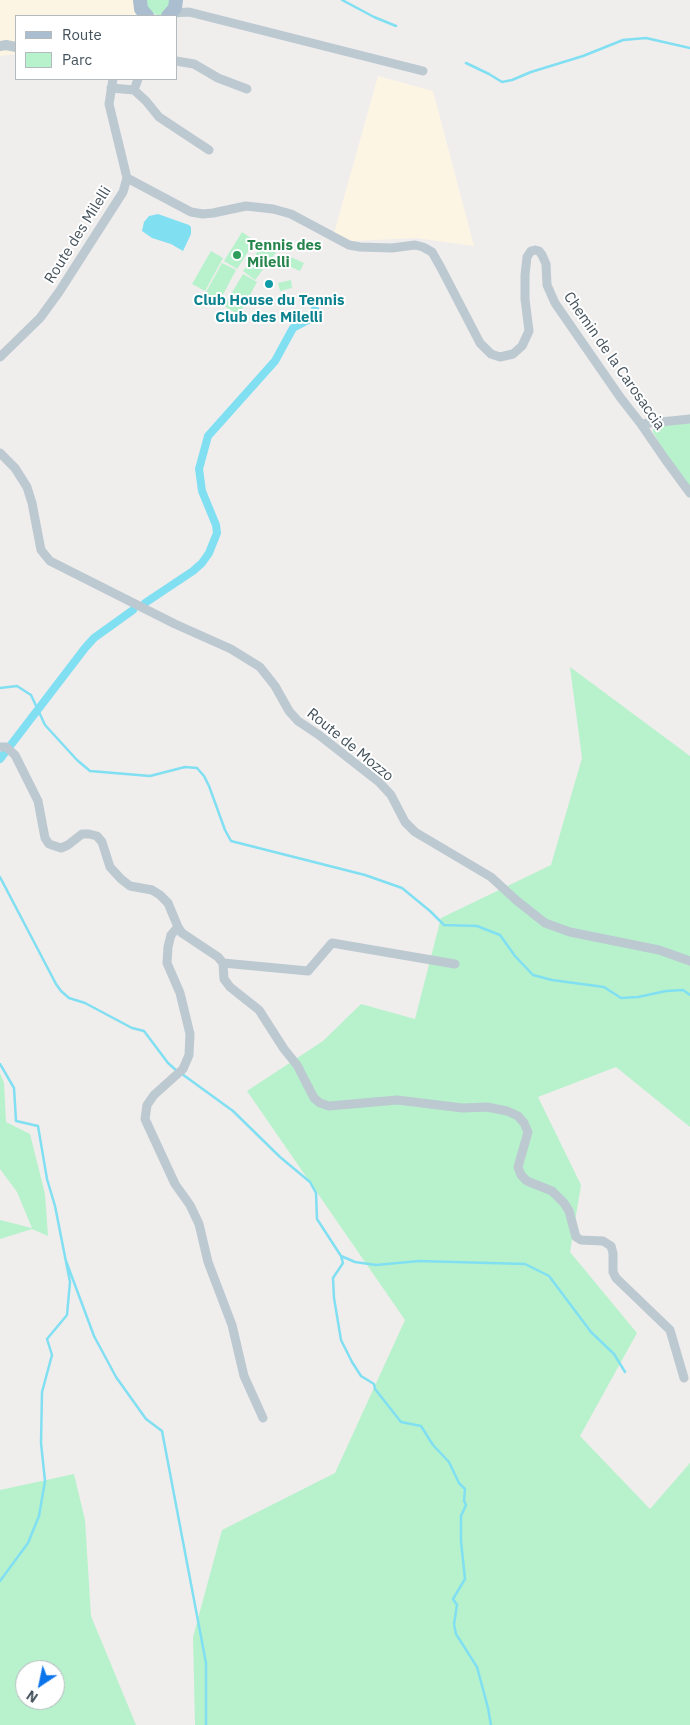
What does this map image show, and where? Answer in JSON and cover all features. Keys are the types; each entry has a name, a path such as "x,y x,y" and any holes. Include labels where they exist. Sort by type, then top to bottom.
{"street":[{"path":"176,9 423,71"},
{"path":"0,46 15,47"},
{"path":"178,61 194,64 218,78 246,89"},
{"path":"134,90 138,80"},
{"path":"112,83 134,90 159,117 209,150"},
{"name":"Route des Milelli","path":"0,357 40,318 59,292 123,192 127,178 110,111 112,83"},
{"name":"Chemin de la Carosaccia","path":"127,178 191,212 214,214 246,206 273,209 291,214 349,244 360,247 392,248 414,245 424,247 432,252 480,343 491,354 500,357 513,354 522,346 529,331 525,299 527,257 531,251 538,251 546,264 547,285 555,303 664,459 690,493"},
{"path":"641,424 690,419"},
{"name":"Route de Mozzo","path":"0,453 15,468 27,486 41,550 50,561 175,624 231,649 254,663 268,676 289,711 298,721 378,782 391,795 405,822 415,832 491,876 516,900 545,923 570,932 659,950 690,961"},
{"path":"0,747 6,747 15,755 38,801 45,838 49,844 61,848 82,834 97,836 102,842 110,867 121,880 130,886 152,890 160,895 168,903 182,933 218,957 223,963 224,979 230,987 259,1010 284,1049 297,1065 314,1098 320,1103 329,1106 397,1100 463,1108 487,1107 507,1110 518,1116 528,1132 518,1167 521,1175 528,1181 552,1191 564,1203 569,1211 576,1237 581,1240 603,1241 611,1246 613,1272 616,1278 670,1330 684,1378"},
{"path":"178,927 171,935 167,963 180,994 190,1034 189,1055 183,1070 154,1095 147,1105 145,1119 175,1184 190,1205 199,1224 208,1262 232,1325 244,1376 263,1418"},
{"path":"223,963 308,971 332,942 455,964"}],"shaded area":[{"path":"0,0 133,0 138,15 15,15 15,54 0,56"},
{"path":"378,76 433,91 474,246 416,238 352,241 334,233"}],"green space":[{"path":"145,0 171,0 172,2 162,15 157,15 149,12"},
{"path":"242,232 255,241 237,269 224,261"},
{"path":"265,242 277,251 255,280 243,271"},
{"path":"211,251 223,258 205,291 192,284"},
{"path":"286,255 304,263 300,271 282,263"},
{"path":"222,263 236,270 219,302 205,294"},
{"path":"243,274 257,282 239,315 224,306"},
{"path":"291,280 292,288 280,291 278,283"},
{"path":"690,423 690,488 667,457 653,432 653,427"},
{"path":"570,667 690,756 690,1127 616,1067 538,1097 581,1185 570,1252 637,1333 580,1436 650,1509 690,1463 690,1725 195,1725 193,1637 222,1530 335,1473 405,1320 247,1091 323,1041 361,1004 415,1019 441,918 551,865 582,758"},
{"path":"0,1073 4,1083 6,1122 30,1134 45,1194 48,1236 32,1229 0,1239 0,1220 32,1228 17,1192 0,1169"},
{"path":"74,1474 85,1520 91,1616 136,1725 0,1725 0,1490"}],"water":[{"path":"158,214 191,227 191,234 183,251 171,244 152,238 142,231 144,222 149,216"}],"waterway":[{"path":"342,0 396,26"},
{"path":"466,63 502,82 583,56 623,40 646,38 690,48"},
{"path":"145,603 193,571 209,553 217,533 216,525 202,491 199,469 208,436 275,361 293,328 310,319 315,309"},
{"path":"0,759 85,648 94,638 133,610"},
{"path":"0,688 17,686 31,695 45,725 77,760 90,771 150,776 185,767 197,768 209,786 231,841 365,875 402,888 444,925 477,926 500,935 515,956 533,975 552,980 604,987 621,998 683,990 690,995"},
{"path":"0,877 61,991 69,998 85,1003 132,1028 144,1031 168,1063 177,1071"},
{"path":"0,1064 14,1088 16,1121 38,1126 47,1179 55,1206 70,1282 67,1315 47,1339 52,1355 42,1392 41,1443 45,1481 39,1516 28,1543 0,1581"},
{"path":"182,1074 233,1111 280,1157 310,1182 316,1193 317,1219 341,1256 343,1263 333,1278 334,1298 341,1340 352,1362 361,1376 374,1384 375,1389 401,1422 421,1426 433,1445 449,1462 459,1483 465,1489 464,1501 466,1505 461,1516 461,1541 465,1579 453,1599 457,1605 454,1624 456,1634 477,1667 491,1725"},
{"path":"341,1256 355,1262 376,1265 419,1261 525,1264 549,1276 591,1332 614,1354 625,1372"},
{"path":"66,1261 94,1336 116,1377 146,1419 162,1431 206,1663 206,1725"}],"place":[{"name":"Tennis des Milelli","path":"237,255"},
{"name":"Club House du Tennis Club des Milelli","path":"269,284"}]}
